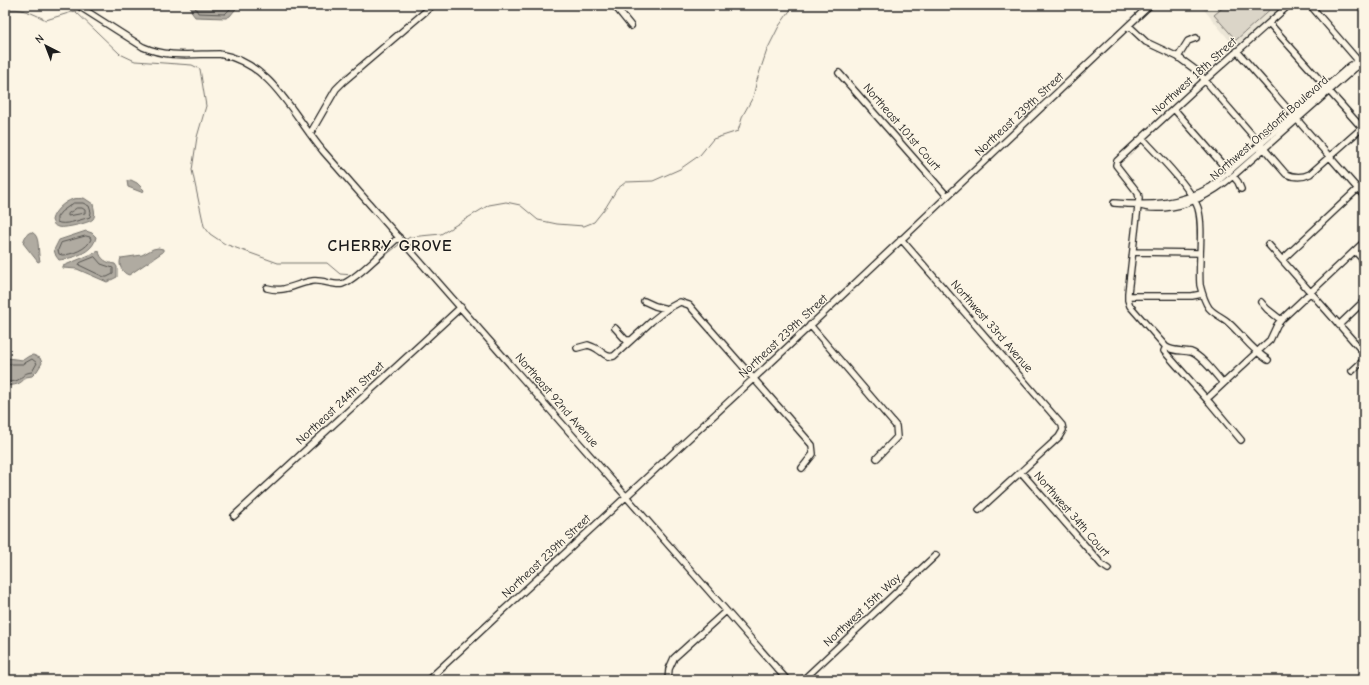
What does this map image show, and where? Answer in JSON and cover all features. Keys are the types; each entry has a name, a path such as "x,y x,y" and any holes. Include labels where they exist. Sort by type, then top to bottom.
{"street":[{"name":"Northeast 92nd Avenue","path":"77,5 143,47 154,52 172,55 226,55 241,61 267,79 278,90 310,134 399,237 787,680"},
{"path":"310,134 336,89 433,5"},
{"path":"614,5 631,26"},
{"name":"Northeast 239th Street","path":"428,680 753,379 1150,5"},
{"name":"Northwest 18th Street","path":"1138,205 1138,192 1116,165 1117,161 1289,5"},
{"path":"1310,5 1362,62"},
{"path":"1129,26 1146,42 1178,57 1189,64 1205,80 1286,174 1292,177 1298,177 1310,174 1363,127 1327,89 1269,23"},
{"path":"1178,57 1188,41 1196,38"},
{"path":"1237,51 1364,196"},
{"name":"Northwest Onsdorff Boulevard","path":"1114,203 1138,205 1145,208 1168,207 1214,191 1231,174 1327,89 1362,62"},
{"name":"Northeast 101st Court","path":"840,73 947,196"},
{"path":"1174,109 1238,182 1241,189"},
{"path":"1142,138 1160,157 1193,199 1198,208 1200,219 1199,276 1202,294 1210,309 1228,322 1256,352 1268,360"},
{"path":"1282,260 1364,183"},
{"path":"1138,205 1128,296 1129,303 1133,311 1166,347 1172,350 1190,352 1196,355 1223,383"},
{"path":"267,288 277,290 286,289 297,284 313,281 341,284 359,272 399,237"},
{"name":"Northwest 33rd Avenue","path":"901,239 1060,421 1063,430 1059,436 1021,472"},
{"path":"1210,396 1270,340 1277,324 1281,320 1364,242"},
{"path":"1268,244 1364,353"},
{"path":"1355,251 1364,261"},
{"path":"1133,252 1200,253"},
{"path":"1128,296 1192,296 1202,294"},
{"path":"644,300 655,306 666,309"},
{"path":"1339,325 1364,301"},
{"path":"577,348 588,345 597,349 605,356 610,357 617,354 666,309 680,302 689,305 812,445 813,454 802,468"},
{"path":"1261,302 1281,320"},
{"name":"Northeast 244th Street","path":"234,516 461,306"},
{"path":"810,325 896,426 897,437 877,458"},
{"path":"615,328 626,340 631,340"},
{"path":"1166,347 1164,351 1241,440"},
{"path":"1352,371 1364,360"},
{"path":"979,510 1021,472"},
{"name":"Northwest 34th Court","path":"1021,472 1102,565 1108,569"},
{"name":"Northwest 15th Way","path":"803,680 936,555"},
{"path":"668,680 669,669 674,658 726,611"}],"shaded area":[{"path":"1200,5 1283,5 1235,47"},
{"path":"1226,5 1275,5 1236,40 1214,15"}],"water":[{"path":"190,5 239,5 230,16 226,18 195,17 192,13"},
{"path":"131,180 137,183 144,190 143,192 128,187 127,181"},
{"path":"84,198 93,204 95,214 91,221 61,227 57,227 53,223 52,220 55,213 66,202 73,199"},
{"path":"86,231 92,233 96,237 91,247 82,254 59,260 54,250 59,240"},
{"path":"31,232 36,236 37,240 40,261 38,262 23,243 26,236"},
{"path":"158,248 163,249 163,252 129,275 121,268 121,258 142,255"},
{"path":"99,251 104,260 115,264 117,267 117,277 107,282 77,269 63,268 63,266"},
{"path":"33,355 40,358 42,363 37,371 32,376 26,377 19,383 5,386 5,362 7,358 23,360"}],"waterway":[{"path":"405,240 410,237 441,234 489,205 506,202 520,205 538,220 557,224 584,226 594,222 606,207 617,189 626,182 653,181 680,169 700,155 713,139 738,131 743,115 753,97 767,50 779,26 794,5"},
{"path":"5,10 21,10 46,20 75,11 120,54 135,61 192,65 200,69 206,106 197,137 192,170 204,226 210,234 225,244 278,263 327,263 340,274 353,275"},
{"path":"360,276 401,243"}],"district":[{"name":"CHERRY GROVE","path":"390,245"}]}
